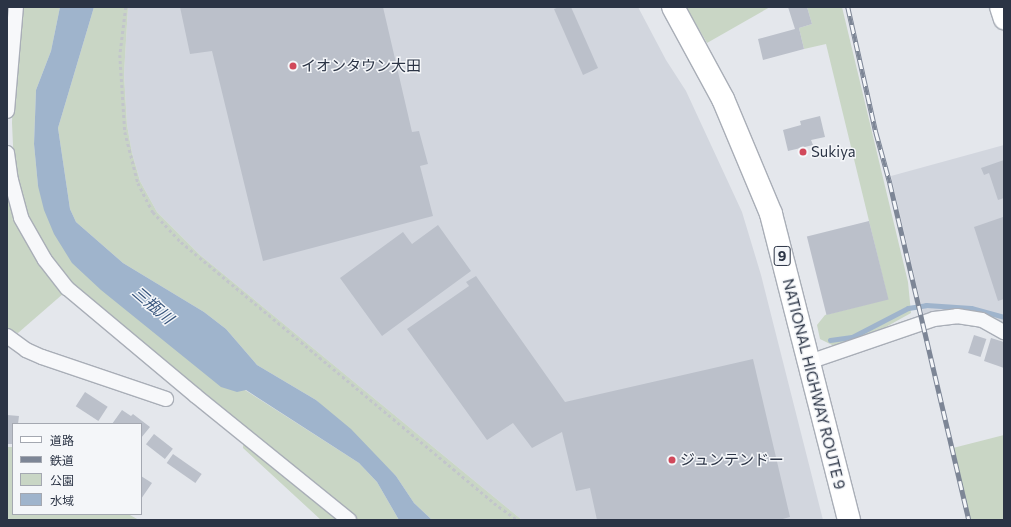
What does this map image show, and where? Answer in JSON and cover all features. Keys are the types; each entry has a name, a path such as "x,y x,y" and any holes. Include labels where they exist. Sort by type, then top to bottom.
{"highway":[{"name":"NATIONAL HIGHWAY ROUTE 9","path":"673,7 724,99 771,214 849,520"}],"street":[{"path":"7,111 16,7"},
{"path":"1000,7 1004,19"},
{"path":"7,153 11,180 21,218 45,260 67,288 348,520"},
{"path":"809,362 934,319 957,316 982,320 1004,332"},
{"path":"7,336 26,350 42,357 166,399"}],"path":[{"path":"126,7 120,55 125,132 138,183 154,212 181,242 482,493 517,520"}],"shaded area":[{"path":"128,7 638,7 666,60 686,91 742,212 761,275 823,520 522,520 200,255 157,212 140,181 132,153 127,125 124,74"},
{"path":"1004,145 1004,324 924,317 891,176"}],"green space":[{"path":"19,7 60,7 51,51 36,90 34,144 38,186 245,390 359,463 377,482 399,520 321,520 243,448 244,433 63,277 24,212 14,168 12,123 14,59"},
{"path":"94,7 128,7 124,74 127,125 132,153 140,181 157,212 200,255 522,520 432,520 414,503 396,476 316,400 257,365 226,329 204,312 123,263 76,222 70,209 58,128"},
{"path":"686,7 770,7 707,43"},
{"path":"807,7 842,7 908,282 911,313 866,338 834,346 820,339 817,325 825,315 888,299 826,44 804,49 799,28 812,24"},
{"path":"7,179 64,293 18,333 7,330"},
{"path":"1004,435 1004,520 970,520 953,448"},
{"path":"7,447 12,447 12,515 130,515 139,520 7,520"}],"water":[{"name":"三瓶川","path":"60,7 94,7 58,128 70,209 76,222 123,263 204,312 226,329 257,365 316,400 351,429 396,476 414,503 432,520 399,520 377,482 359,463 246,390 237,392 221,387 101,290 72,263 54,234 44,210 38,186 34,144 36,90 51,51"}],"building":[{"path":"180,7 383,7 412,132 419,131 428,164 420,166 433,216 263,261 212,51 190,54"},
{"path":"559,7 571,7 598,68 583,75 554,9"},
{"path":"788,7 807,7 812,24 799,28 804,49 763,60 758,39 795,29"},
{"path":"820,116 825,137 811,140 813,145 788,151 783,130 801,125 800,121"},
{"path":"1004,160 1004,198 998,200 989,173 984,175 981,168"},
{"path":"1003,217 1004,299 998,301 974,227"},
{"path":"869,221 889,300 826,315 807,236"},
{"path":"438,225 471,271 382,336 340,278 403,232 412,244"},
{"name":"ジュンテンドー","path":"476,276 565,402 753,359 790,517 779,520 597,520 590,488 576,491 562,432 532,448 513,423 487,440 407,329 469,286 466,282"},
{"path":"974,335 986,339 980,357 968,353"},
{"path":"991,338 1004,342 1004,368 984,361"},
{"path":"85,392 108,407 98,421 76,406"},
{"path":"122,410 131,416 133,414 150,427 142,437 142,423 113,423"},
{"path":"7,415 19,416 18,423 12,423 12,444 7,444"},
{"path":"154,434 173,449 165,459 146,444"},
{"path":"173,454 202,474 195,483 167,463"},
{"path":"142,477 152,483 142,498"}],"waterway":[{"path":"830,340 852,337 908,308 926,305 971,308 1004,317"}],"railway":[{"path":"848,7 876,132 890,183 969,520"}],"place":[{"name":"イオンタウン大田","path":"293,66"},
{"name":"Sukiya","path":"803,152"},
{"name":"ジュンテンドー","path":"672,460"}]}
